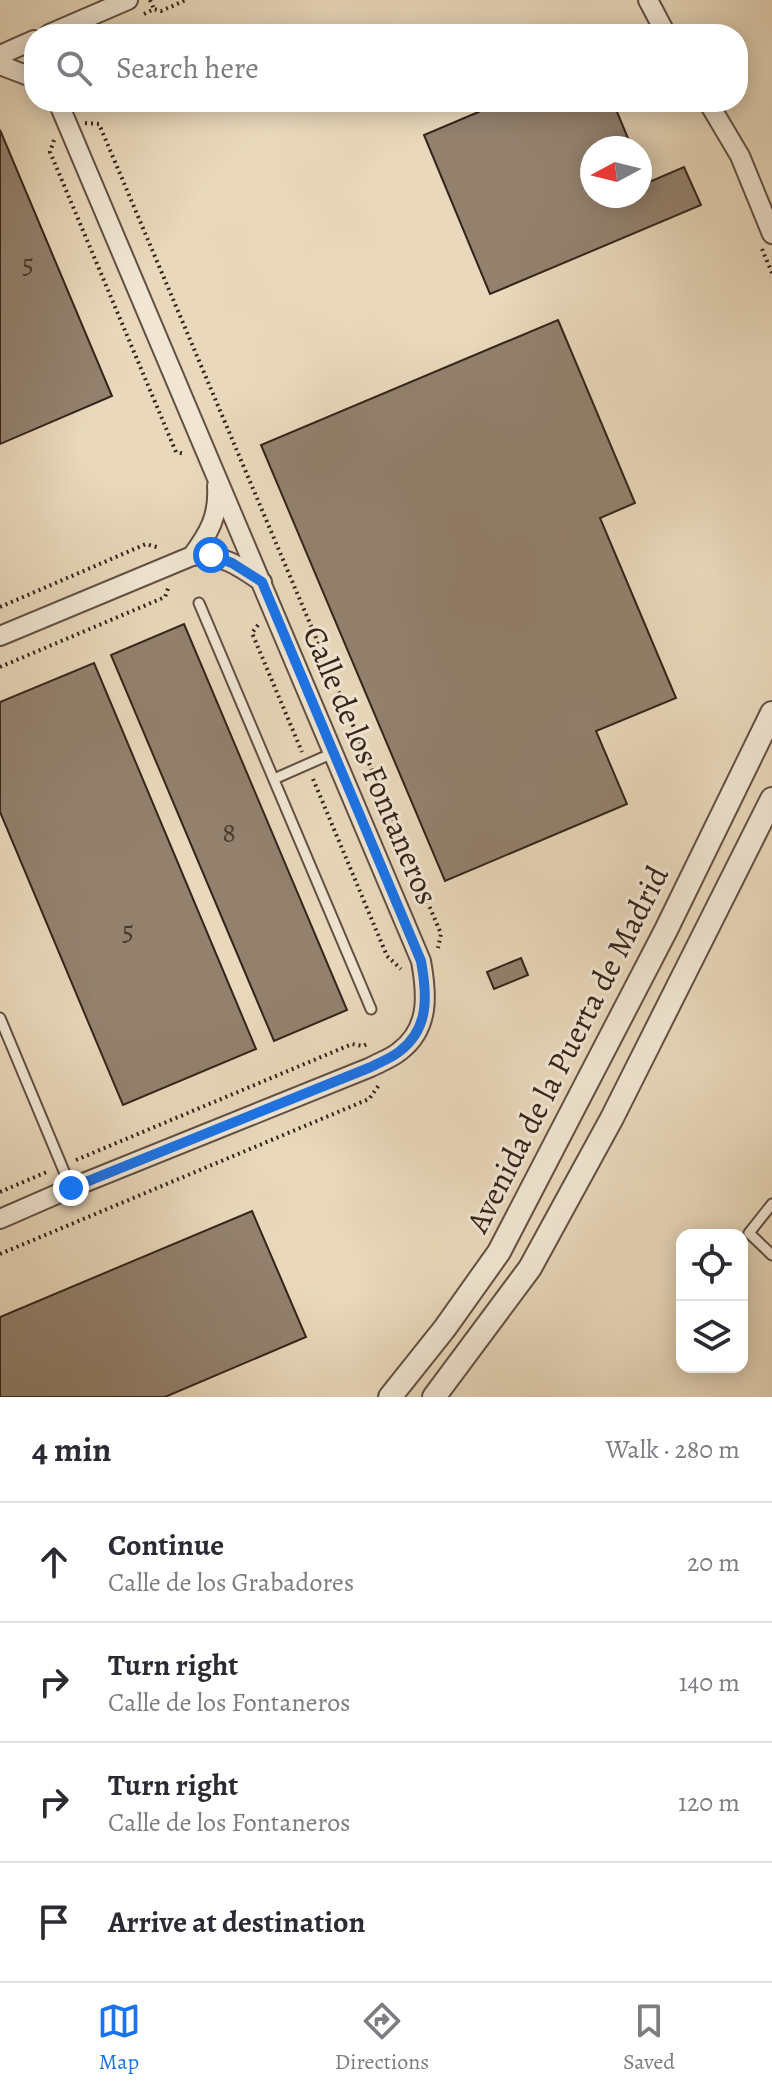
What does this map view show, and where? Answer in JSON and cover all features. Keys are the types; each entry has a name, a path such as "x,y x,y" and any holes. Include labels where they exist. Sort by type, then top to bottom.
{"street":[{"path":"81,24 128,0"},
{"path":"648,0 661,24"},
{"path":"0,55 24,44"},
{"path":"0,65 24,74"},
{"name":"Calle de los Fontaneros","path":"0,1219 371,1067 400,1051 413,1038 424,1017 427,991 421,961 62,112"},
{"path":"714,112 740,156 772,234"},
{"path":"192,556 206,537 216,513 217,475"},
{"path":"0,636 192,556 211,555 232,563 262,582"},
{"name":"Avenida de la Puerta de Madrid","path":"390,1397 445,1328 499,1252 666,930 772,713"},
{"name":"Avenida de la Puerta de Madrid","path":"434,1397 530,1268 612,1118 772,799"}],"lane":[{"path":"199,603 371,1009"},
{"path":"274,779 333,753"},
{"path":"0,1018 71,1188"},
{"path":"772,1204 749,1233 772,1255"}],"path":[{"path":"150,0 154,9"},
{"path":"80,112 83,123 99,124 441,934"},
{"path":"55,136 50,152 176,452 192,457"},
{"path":"0,607 146,544 158,549 171,543"},
{"path":"0,667 165,597 170,584"},
{"path":"259,622 252,633 387,956 401,968 404,980"},
{"path":"0,1192 352,1044 363,1046 375,1041"}],"building":[{"path":"478,112 617,112 627,136 580,136 580,208 652,208 652,181 684,167 701,205 490,294 424,135"},
{"path":"0,130 112,396 0,444"},
{"path":"558,320 635,503 600,518 676,698 596,731 627,804 445,881 261,445"},
{"path":"184,624 347,1010 274,1041 111,655"},
{"path":"94,663 256,1049 123,1105 0,812 0,702"},
{"path":"521,958 528,975 494,989 487,972"},
{"path":"252,1211 306,1337 165,1397 0,1397 0,1317"}],"route":[{"path":"71,1188 371,1067 400,1051 413,1038 424,1017 427,991 421,961 262,582 232,563 211,555"}]}
